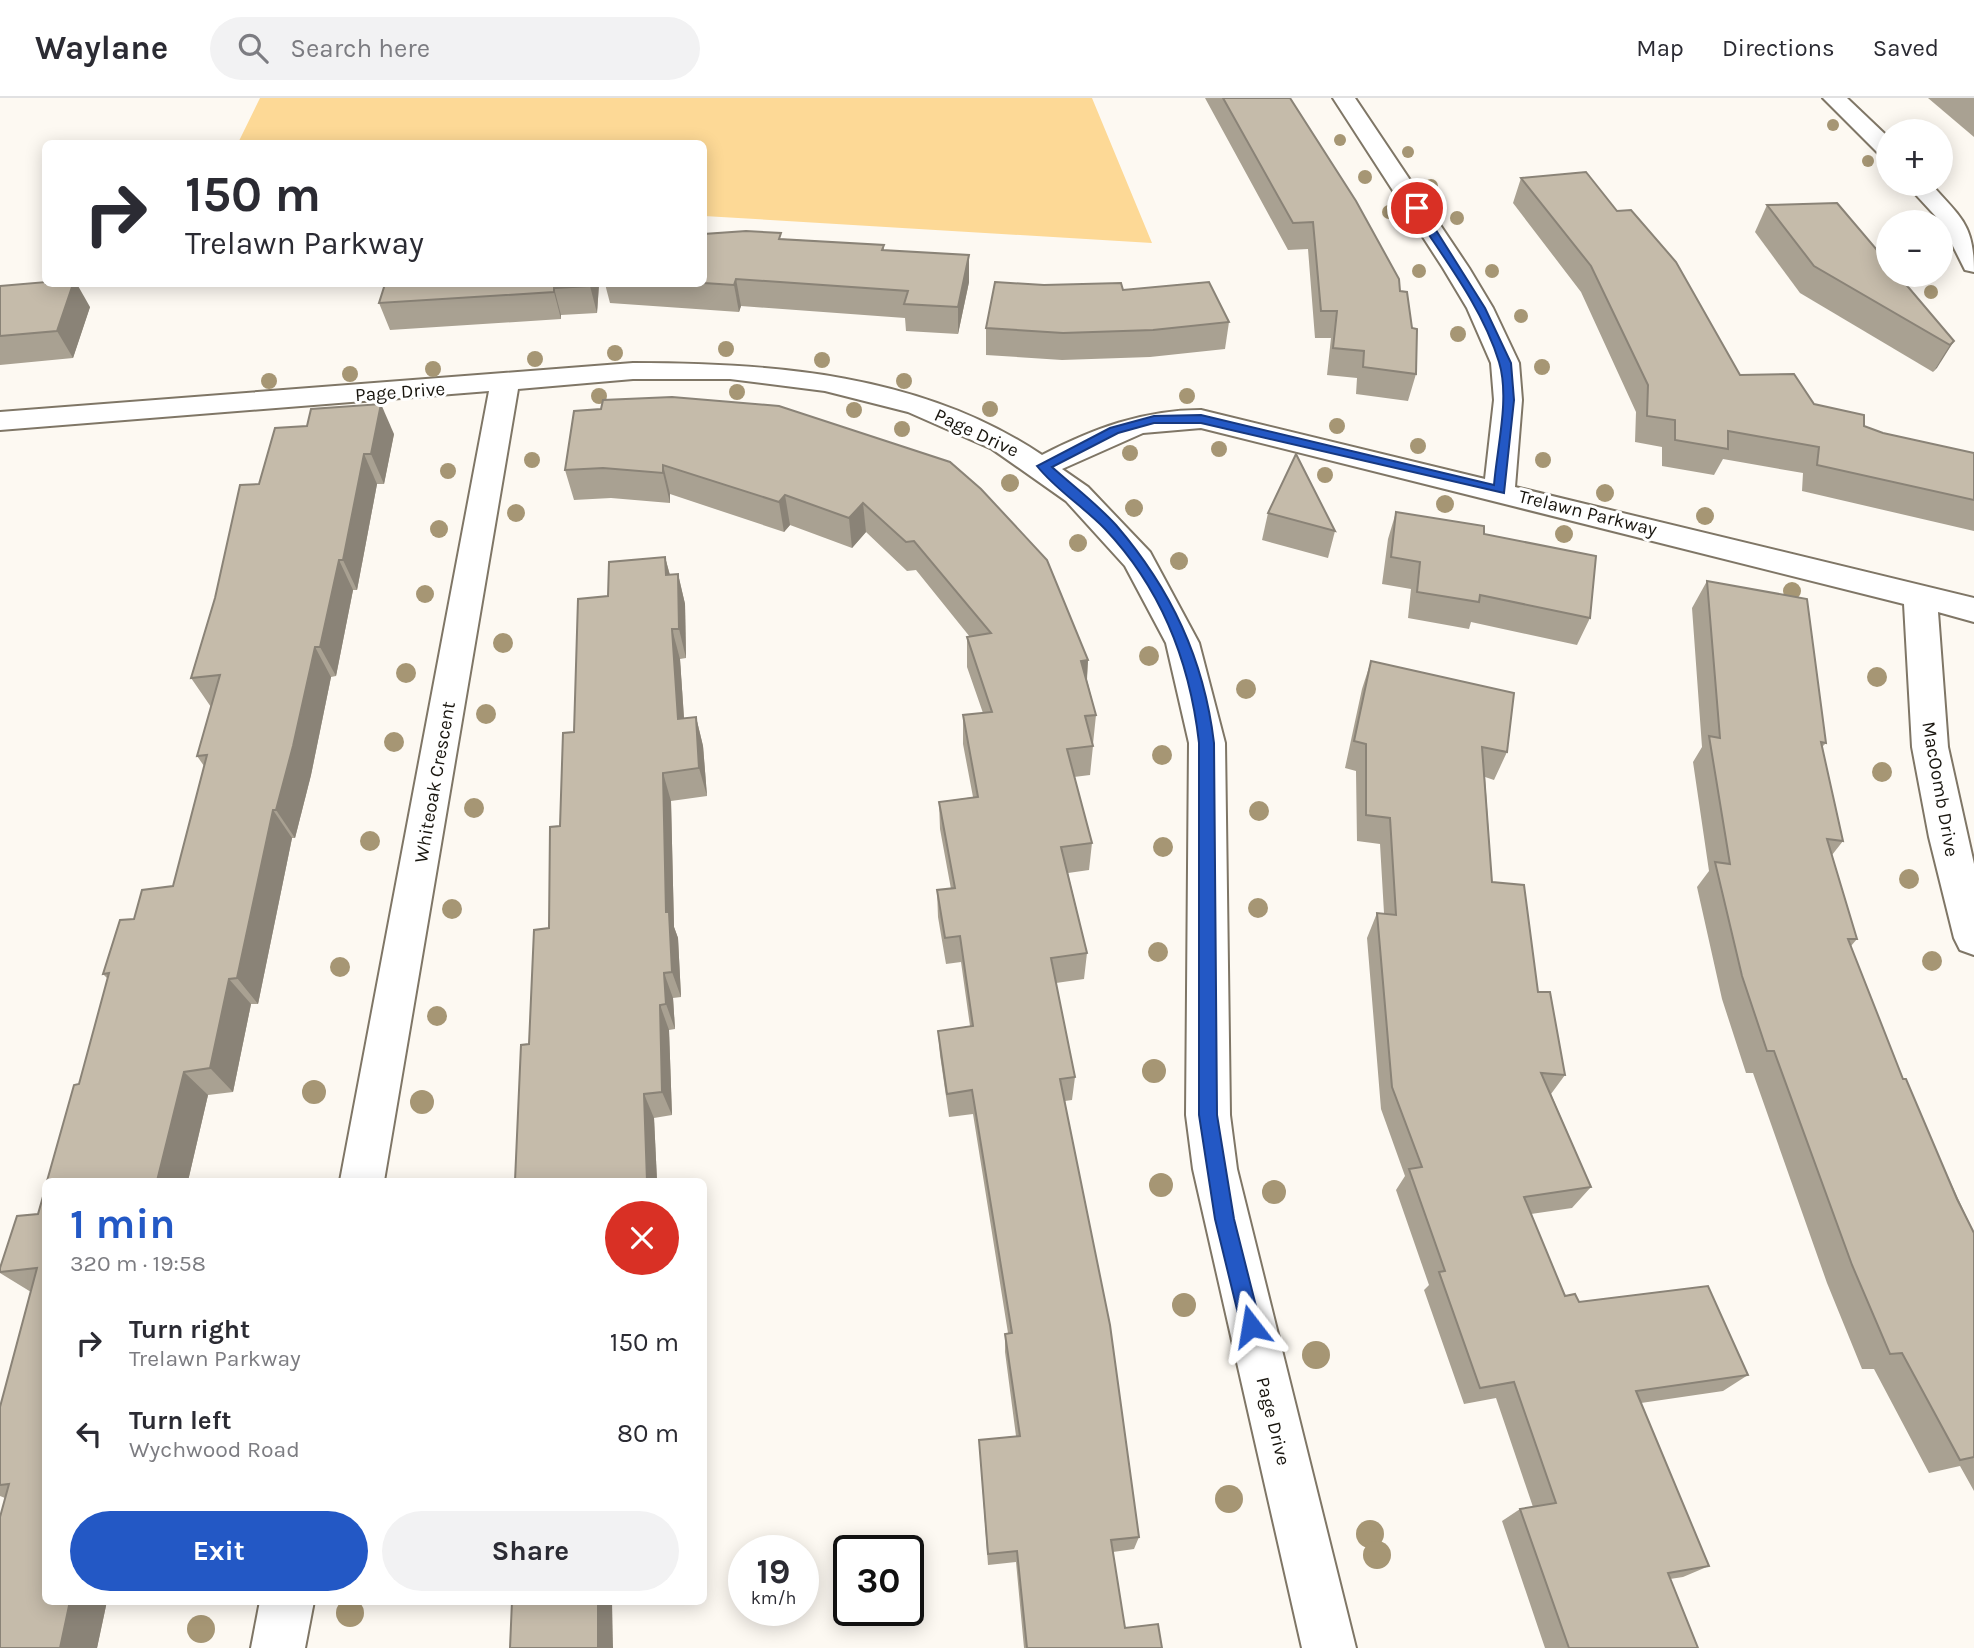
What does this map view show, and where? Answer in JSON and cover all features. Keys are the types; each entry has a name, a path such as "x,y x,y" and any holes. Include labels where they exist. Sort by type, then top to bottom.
{"street":[{"path":"1344,98 1462,278 1505,363 1508,400 1499,490"},
{"path":"1834,98 1876,138"},
{"path":"1928,196 1951,222 1974,264"},
{"name":"Page Drive","path":"0,421 677,369 722,369 802,377 874,391 936,412 1010,445 1044,466 1110,527 1154,583 1182,636 1202,705 1207,743 1208,1115 1215,1169 1329,1648"},
{"name":"Whiteoak Crescent","path":"363,1178 505,382"},
{"name":"Trelawn Parkway","path":"1044,466 1114,430 1154,420 1201,419 1499,490 1974,610"},
{"name":"MacOomb Drive","path":"1920,596 1930,747 1948,837 1974,938"},
{"path":"278,1648 286,1605"}],"shaded area":[{"path":"260,98 1092,98 1152,243 707,216 707,140 239,140"}],"building":[{"path":"1223,98 1290,98 1356,201 1399,279 1400,291 1407,292 1412,328 1417,329 1416,374 1363,367 1364,351 1333,348 1337,311 1321,311 1313,222 1293,223"},
{"path":"1586,172 1617,211 1631,210 1676,262 1740,375 1794,374 1814,404 1864,415 1864,426 1883,433 1974,453 1974,500 1817,465 1819,447 1728,431 1728,449 1675,440 1675,420 1647,416 1648,385 1591,266 1521,178"},
{"path":"1837,203 1876,249 1876,287 1908,287 1954,341 1950,345 1814,266 1767,205"},
{"path":"746,231 781,233 779,239 884,245 882,250 969,255 958,307 904,304 908,291 736,279 734,285 707,283 707,234"},
{"path":"42,282 42,287 72,287 57,331 0,336 0,286"},
{"path":"995,282 1044,285 1121,283 1123,290 1209,282 1229,322 1153,330 1063,333 986,328"},
{"path":"384,287 572,287 554,288 554,292 379,303"},
{"path":"672,397 779,406 950,462 981,489 1047,560 1088,660 1081,661 1096,715 1085,716 1093,746 1067,749 1092,843 1061,847 1087,953 1051,958 1075,1077 1060,1079 1110,1325 1139,1537 1111,1540 1125,1628 1158,1624 1162,1648 1027,1648 1017,1551 988,1554 979,1440 1020,1436 1005,1334 1012,1333 972,1090 947,1094 938,1031 973,1026 960,936 945,938 937,890 955,888 939,802 978,797 963,715 992,712 967,637 991,633 914,541 906,542 863,503 849,518 785,495 779,502 663,465 663,473 603,468 565,470 574,411 601,409 603,400"},
{"path":"381,404 371,454 364,454 343,560 339,560 320,647 315,647 293,746 276,810 273,810 237,978 229,979 210,1068 184,1072 158,1178 48,1178 74,1085 79,1084 109,973 103,974 120,920 134,919 142,890 173,886 207,755 197,756 220,675 191,678 215,598 240,485 259,484 275,428 307,426 311,409"},
{"path":"1296,454 1335,531 1268,513"},
{"path":"1396,512 1484,526 1484,534 1596,556 1590,618 1480,595 1479,602 1417,592 1420,562 1391,557"},
{"path":"665,557 666,575 678,574 679,629 672,629 678,719 696,717 699,768 663,773 666,912 669,912 672,972 664,973 666,1004 660,1005 662,1092 644,1094 647,1178 515,1178 521,1045 529,1044 534,930 549,928 550,827 560,826 563,733 574,732 578,599 608,596 609,562"},
{"path":"1707,581 1807,599 1826,743 1821,742 1843,841 1827,839 1857,939 1848,939 1903,1079 1906,1079 1974,1233 1974,1457 1960,1460 1902,1353 1890,1354 1852,1265 1774,1051 1767,1051 1742,976 1715,862 1730,864 1709,736 1720,738"},
{"path":"1371,661 1514,693 1507,752 1482,747 1492,882 1524,885 1538,992 1550,992 1565,1075 1541,1073 1591,1187 1524,1197 1565,1296 1575,1294 1579,1302 1708,1286 1748,1375 1636,1391 1709,1566 1668,1573 1698,1648 1569,1648 1520,1509 1556,1503 1514,1382 1480,1388 1439,1272 1445,1271 1409,1169 1422,1167 1392,1087 1377,913 1396,915 1390,818 1366,815 1366,744 1354,741"},
{"path":"42,1200 42,1605 69,1605 60,1648 0,1648 0,1517 9,1484 0,1485 0,1407 37,1268 0,1272 0,1268 17,1216 38,1214"},
{"path":"512,1605 598,1605 598,1648 510,1648"}],"route":[{"path":"1251,1326 1224,1219 1208,1115 1207,743 1202,705 1182,636 1154,583 1110,527 1079,495 1044,466 1114,430 1134,424 1175,418 1201,419 1499,490 1506,447 1508,400 1505,363 1480,308 1417,208"}]}
